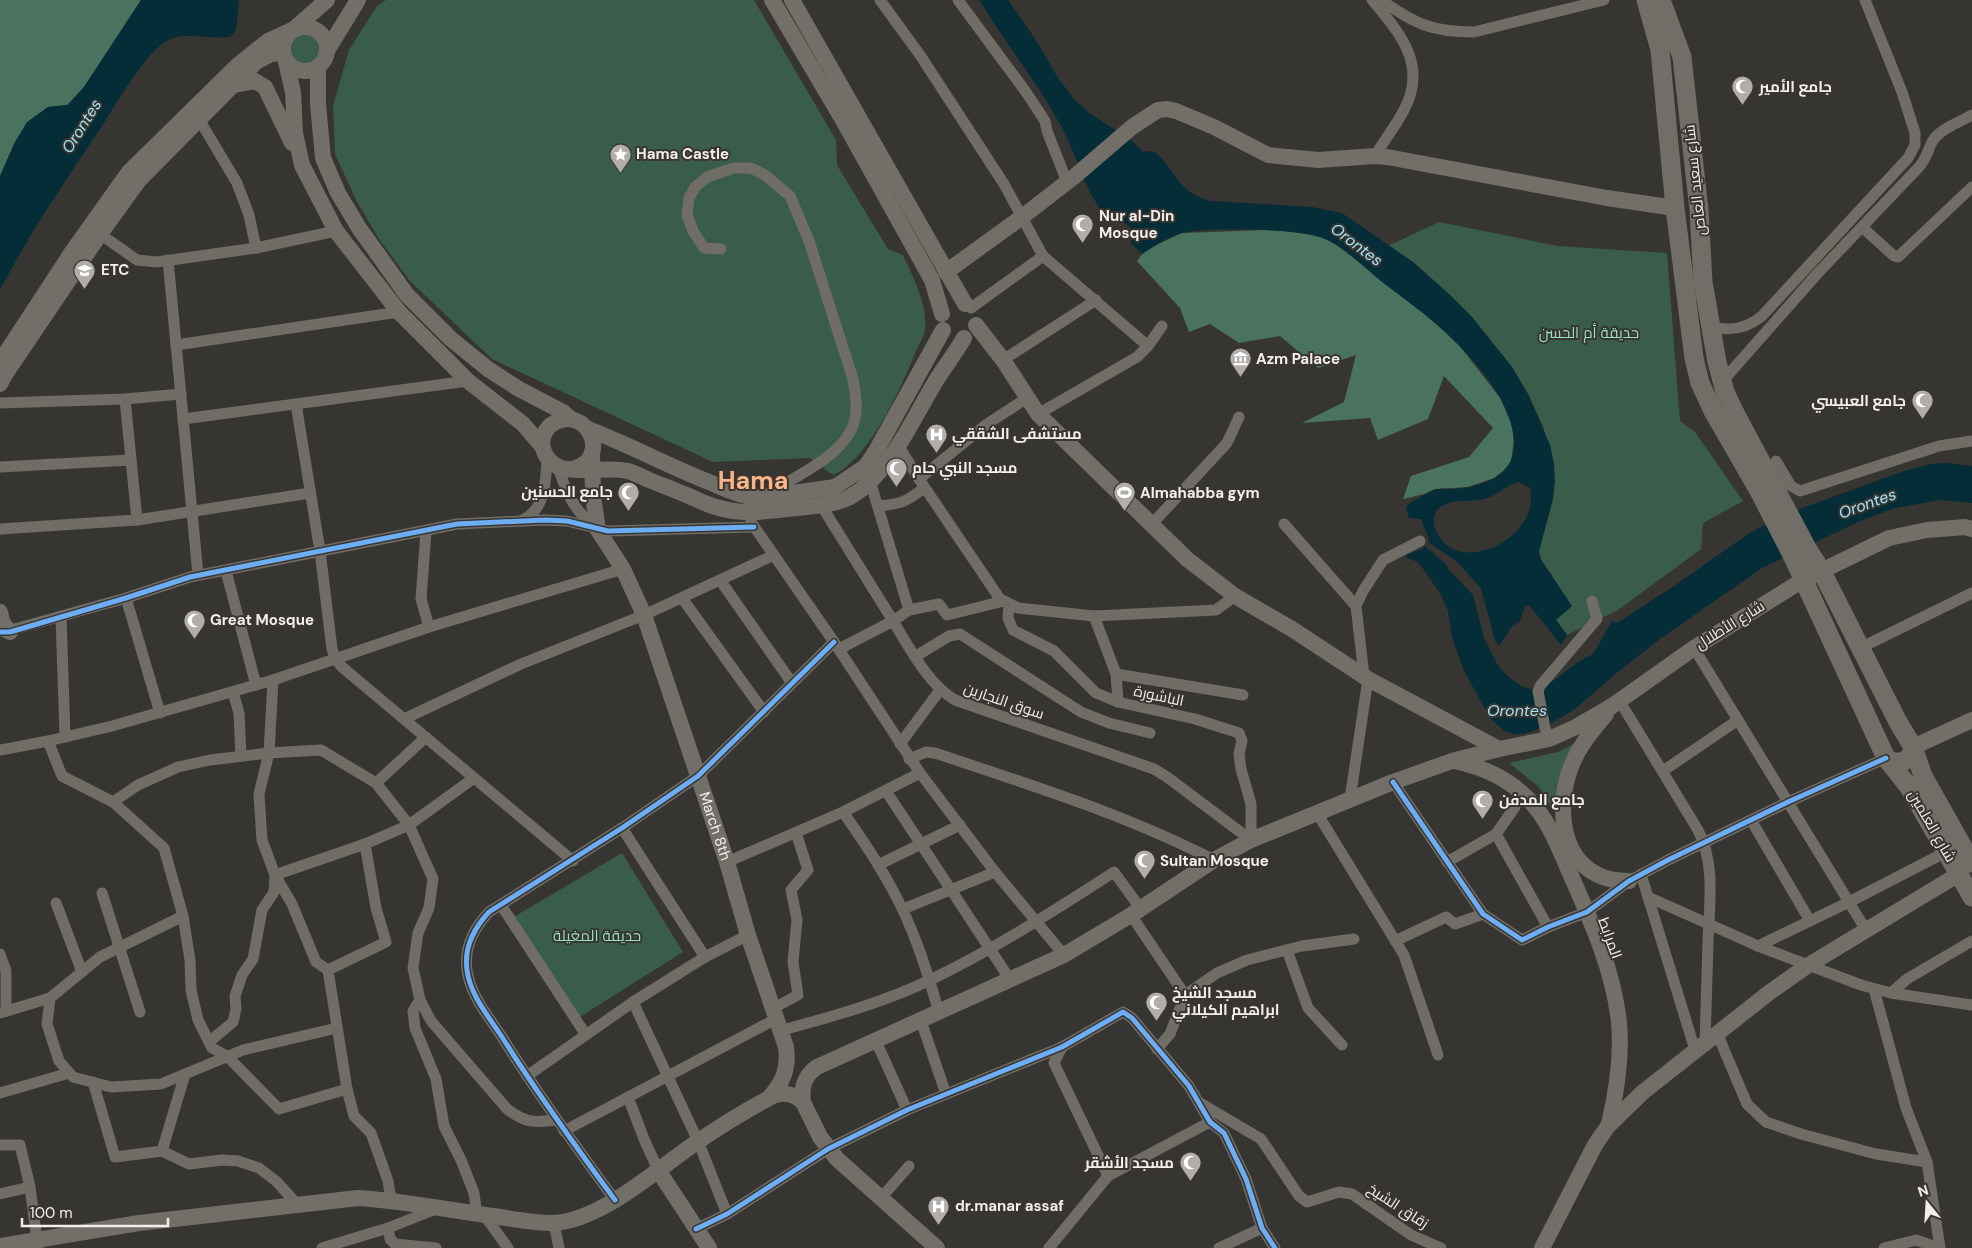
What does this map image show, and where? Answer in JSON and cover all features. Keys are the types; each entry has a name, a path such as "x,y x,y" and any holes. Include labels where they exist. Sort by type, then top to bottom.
{"main road":[{"path":"302,165 295,133 293,92 285,58 284,40 327,0"},
{"path":"0,384 100,234 139,180 200,121 256,62 271,54 285,58 298,70 305,71 318,67 323,62 328,49 358,0"},
{"path":"772,0 844,122 932,280 942,314"},
{"path":"792,0 946,272 976,316 976,325 970,336 952,338 943,330 940,320 942,314 945,309 954,304 968,306"},
{"path":"1542,1248 1595,1145 1608,1126 1643,1092 1770,992 1808,966 1966,868 1923,776 1913,747 1898,722 1821,570 1800,552 1765,487 1713,411 1700,383 1694,358 1675,208 1660,50 1646,0"},
{"name":"شارع سعيد العاص","path":"1661,0 1682,57 1699,210 1703,282 1717,362 1722,382 1765,487"},
{"path":"0,362 72,252 129,172 238,65 268,41 294,29 309,26 322,34 328,49"},
{"path":"318,67 318,104 323,158 338,193 359,228 407,295 451,339 488,369 571,419 581,422 588,429 593,440 593,496 598,530"},
{"path":"234,85 255,81 265,87 336,231 399,312 468,381 523,424 555,461 592,470 628,471 750,520 820,497 853,477 866,466 891,426 943,330"},
{"path":"946,272 1071,179 1132,127 1154,112 1167,109 1214,127 1268,155 1318,160 1375,156 1414,161 1607,198 1699,210"},
{"path":"976,325 1038,414 1187,559 1235,596 1292,629 1366,677 1457,728 1499,749"},
{"path":"588,429 736,493 760,498 849,498 870,481 898,445 964,338"},
{"path":"555,461 544,435 550,426 560,420 571,419"},
{"path":"555,461 584,464 592,452"},
{"path":"593,496 604,479 628,471"},
{"name":"شارع الأطلال","path":"817,1067 1011,981 1064,955 1136,912 1214,860 1251,840 1393,782 1452,761 1547,734 1576,728 1616,703 1694,648 1803,580 1889,538 1927,530 1965,527 1972,529"},
{"name":"March 8th","path":"598,530 623,569 644,615 726,862 775,1020 786,1048 787,1063 784,1078 769,1098"},
{"name":"شارع العلمين","path":"1800,552 1803,580 1886,758 1909,787 1946,852 1966,868 1972,897"},
{"path":"0,612 5,632"},
{"path":"1616,703 1588,736 1573,763 1564,792 1564,823 1573,849 1589,870 1606,878 1635,878"},
{"path":"1913,747 1972,720"},
{"path":"1886,758 1894,763 1904,762 1911,756 1913,747"},
{"name":"المرابط","path":"1452,761 1495,774 1514,786 1530,801 1548,825 1587,912 1612,983 1619,1024 1617,1086 1608,1126"},
{"path":"786,1048 795,1060 817,1067"},
{"path":"817,1067 809,1073 802,1087 803,1102 828,1149 846,1168 937,1248"},
{"path":"0,1246 38,1244 139,1223 358,1198 391,1200 481,1215 554,1223 586,1216 615,1200 698,1141 774,1095 787,1093 803,1102"},
{"path":"658,1170 708,1248"}],"street":[{"path":"880,0 920,55 1004,184 1043,256 1148,346"},
{"path":"958,0 1026,92 1045,121 1047,131 1071,179"},
{"path":"1372,0 1404,40 1412,69 1410,96 1400,118 1375,156"},
{"path":"1381,0 1418,23 1446,31 1474,32 1558,5 1604,0"},
{"path":"1710,326 1730,330 1755,321 1908,158 1913,150 1916,139 1914,127 1865,0"},
{"path":"1404,40 1418,23"},
{"path":"1700,383 1711,387 1722,382 1765,331 1925,161 1931,144 1937,136 1972,115"},
{"path":"200,121 237,183 249,215 256,248"},
{"path":"1913,150 1925,161"},
{"path":"721,249 704,248 693,231 687,215 688,198 695,187 707,177 734,168 751,168 765,175 790,196 809,241 853,379 857,400 855,420 850,432 840,446 814,466 760,498"},
{"path":"1862,227 1894,256 1898,257 1972,186"},
{"path":"100,234 137,260 157,262 256,248 336,231"},
{"path":"968,306 1043,256"},
{"path":"168,260 198,576"},
{"path":"1002,360 1096,300"},
{"path":"176,345 399,312"},
{"path":"1755,321 1765,331"},
{"path":"1038,414 1137,357 1148,346 1162,326"},
{"path":"183,419 468,381"},
{"path":"0,403 125,399 181,394"},
{"path":"878,506 907,501 921,483 986,424 1027,398"},
{"path":"125,399 137,520"},
{"path":"296,404 320,551 332,649 335,658 342,668 572,861"},
{"path":"1152,524 1227,443 1238,417"},
{"path":"1776,461 1791,486 1795,490 1800,491 1939,446 1972,441"},
{"path":"1960,443 1972,447"},
{"path":"898,445 921,483 1000,599 1018,608 1094,616 1216,610 1235,596"},
{"path":"0,467 131,460"},
{"path":"519,522 530,517 536,511 555,461"},
{"path":"555,461 566,491 579,514 598,530"},
{"name":"سوق النجارين","path":"814,466 812,479 820,497 893,621 940,690 954,700 1154,769 1251,840"},
{"path":"870,481 909,610"},
{"path":"0,530 137,520 310,493"},
{"path":"5,632 198,576 457,524 545,520 567,521 608,531 750,520 837,646 909,759 995,872 1064,955"},
{"path":"1284,524 1356,606"},
{"path":"426,531 421,599 429,628"},
{"path":"1350,799 1366,677 1356,606 1363,591 1383,560 1420,541"},
{"path":"404,720 521,664 644,615 774,555"},
{"path":"0,750 65,737 233,692 429,628 623,569"},
{"path":"226,571 256,685"},
{"path":"720,580 792,684"},
{"path":"1860,648 1972,593"},
{"path":"126,598 160,713"},
{"path":"682,598 764,712"},
{"path":"1547,734 1538,691 1540,686 1597,619 1592,601"},
{"path":"615,1200 556,1120 479,1001 467,972 468,950 475,929 489,912 572,861 698,776 792,684 837,646 893,621 909,610 939,604 947,615 1007,602"},
{"name":"الباشورة","path":"1007,602 1008,618 1013,630 1054,651 1096,693 1118,702 1195,719 1239,733 1242,741 1238,754 1252,804 1251,840"},
{"path":"61,616 65,737"},
{"path":"1094,616 1116,674 1118,702"},
{"path":"916,656 949,636 960,634 1081,712 1109,723 1150,733"},
{"path":"1694,648 1866,930"},
{"path":"1116,674 1243,695"},
{"path":"273,680 269,753 259,794 262,840 275,875 292,904 316,962 328,970 347,1089 354,1116 371,1133 388,1181 391,1200"},
{"path":"900,744 940,690"},
{"path":"233,692 239,713 241,756"},
{"path":"1616,703 1663,771 1705,842 1710,868 1706,1042"},
{"path":"1663,771 1738,720"},
{"path":"376,783 426,737"},
{"path":"48,741 62,776 113,802 164,848 183,916 190,960 191,990 198,1020 212,1048 227,1056 279,1109 347,1089"},
{"path":"113,802 138,785 178,767 210,760 269,753 321,750 376,783 409,825 433,878 429,908 418,933 413,968 420,1000 431,1020 507,1109 529,1122 556,1120"},
{"path":"909,759 926,752 935,753 1083,803 1157,833 1214,860"},
{"path":"1393,782 1483,914 1522,940 1548,927 1587,912 1635,878 1705,842 1886,758"},
{"path":"726,862 844,812 920,773"},
{"path":"275,875 365,844 409,825 474,778"},
{"path":"886,791 1011,981"},
{"path":"1447,862 1496,834 1515,807"},
{"path":"844,812 878,865 903,909 930,980 939,1013"},
{"path":"1316,813 1404,954 1438,1055"},
{"path":"1751,820 1810,921"},
{"path":"878,865 960,825"},
{"path":"622,828 705,956"},
{"path":"775,1020 798,995 794,962 797,920 791,890 808,870 796,833"},
{"path":"1496,834 1548,927"},
{"path":"328,970 386,942 376,908 365,844"},
{"path":"1758,946 1946,852"},
{"path":"903,909 995,872"},
{"path":"564,1130 775,1020 872,1004 930,980 1036,923 1114,872 1185,995"},
{"path":"209,1042 232,1022 236,1010 235,996 242,974 253,959 262,910 274,892 275,875"},
{"path":"1635,878 1648,896 1706,1042 1747,1104 1766,1122 1876,1154 1927,1162"},
{"path":"102,893 140,1012"},
{"path":"1648,896 1758,946 1874,989 1972,1005"},
{"path":"56,903 82,972"},
{"path":"501,905 586,1035"},
{"path":"1395,940 1446,917 1455,924 1483,914"},
{"path":"0,954 6,971 3,1012 50,998 100,957 183,916"},
{"path":"527,1076 633,1002 705,956 748,935"},
{"path":"1158,1049 1170,1034 1185,995 1217,973 1247,960 1302,946 1354,939"},
{"path":"1891,993 1907,978 1972,941"},
{"path":"1287,950 1308,1008 1342,1046"},
{"path":"1874,989 1906,1108 1927,1162 1939,1248 1916,1240 1884,1248"},
{"path":"50,998 47,1024 58,1062 73,1076 110,1087 161,1084 243,1050 337,1028"},
{"path":"420,1000 413,1011 415,1028 436,1079 444,1126 461,1160 481,1215 508,1248"},
{"path":"633,1002 698,1141 727,1214"},
{"path":"696,1228 727,1214 828,1149 907,1110 1062,1047 1123,1012 1132,1018 1189,1086 1210,1122 1224,1133 1246,1179 1262,1228 1275,1248"},
{"path":"921,1021 946,1094"},
{"path":"876,1042 907,1110"},
{"path":"1062,1047 1054,1063 1108,1176"},
{"path":"0,1093 69,1073"},
{"path":"162,1151 185,1074"},
{"path":"93,1082 115,1157 162,1151 189,1164 222,1160 238,1161 259,1168 276,1182 297,1204"},
{"path":"628,1097 658,1170"},
{"name":"زقاق الشيخ","path":"1198,1102 1261,1139 1298,1196 1307,1202 1339,1192 1352,1194 1412,1235 1440,1248"},
{"path":"1049,1248 1108,1176 1210,1122"},
{"path":"0,1145 20,1145 30,1188 38,1244"},
{"path":"880,1198 909,1166"},
{"path":"0,1194 30,1188"},
{"path":"322,1248 335,1246 388,1228 438,1208"},
{"path":"554,1223 559,1248"},
{"path":"388,1228 390,1239 395,1244 436,1248"},
{"path":"1219,1248 1262,1228"}],"green space":[{"path":"0,0 141,0 84,87 67,105 48,107 15,142 0,176"},
{"path":"386,0 754,0 836,140 837,165 888,249 903,255 922,300 925,318 923,338 882,422 859,454 846,467 833,475 810,458 713,462 492,359 410,281 379,239 356,200 335,154 333,106 349,50 377,6"},
{"path":"305,34 316,38 320,49 316,60 305,64 294,60 290,49 294,38"},
{"name":"حديقة أم الحسن","path":"1439,222 1558,246 1667,253 1680,421 1695,432 1743,501 1703,523 1701,549 1618,610 1567,635 1556,620 1552,575 1542,562 1539,551 1553,499 1554,464 1543,426 1528,394 1512,367 1472,317 1413,262 1388,246"},
{"path":"1266,230 1309,234 1333,242 1436,323 1459,345 1501,399 1512,426 1514,440 1511,462 1503,471 1494,478 1468,487 1435,489 1403,499 1411,476 1469,457 1493,428 1444,376 1428,419 1378,440 1370,418 1302,423 1344,402 1356,355 1318,368 1280,336 1239,343 1210,324 1189,332 1180,308 1137,261 1142,254 1156,245 1182,233"},
{"path":"1589,736 1572,757 1563,824 1538,786 1509,763 1558,752"},
{"name":"حديقة المغيلة","path":"622,853 683,952 578,1018 512,918"}],"water":[{"path":"141,0 239,0 236,30 232,36 216,38 177,37 169,40 151,54 50,205 0,290 0,176 15,142 27,122 48,107 68,105 84,87"},
{"path":"979,0 1008,0 1036,40 1058,78 1075,100 1089,113 1131,140 1142,151 1155,152 1184,187 1191,192 1211,201 1312,207 1342,213 1413,262 1472,317 1512,367 1528,394 1550,445 1555,481 1553,499 1539,551 1540,558 1572,606 1556,620 1567,635 1561,645 1529,605 1525,606 1520,621 1512,626 1499,646 1495,641 1481,588 1455,560 1428,542 1429,539 1421,519 1409,518 1406,508 1408,504 1436,489 1461,488 1486,482 1501,473 1511,460 1514,442 1511,423 1503,404 1492,385 1464,350 1423,313 1348,253 1333,243 1313,235 1233,229 1195,231 1172,237 1142,254 1130,242 1136,235 1130,228 1123,222 1106,216 1096,203 1060,124 1041,92","holes":["1519,482 1530,488 1531,504 1520,527 1507,539 1490,548 1472,552 1455,550 1443,542 1435,529 1434,516 1438,510 1448,503 1485,499"]},
{"name":"Orontes","path":"1949,463 1972,466 1972,503 1940,500 1895,508 1858,522 1762,568 1660,639 1575,709 1531,732 1517,735 1504,731 1490,718 1463,669 1452,637 1448,611 1440,593 1418,562 1407,558 1406,555 1425,546 1448,566 1447,568 1473,595 1484,638 1496,662 1506,675 1521,686 1529,689 1545,687 1578,662 1593,654 1612,621 1617,623 1748,534 1783,515 1904,471 1930,464"}],"cycle path":[{"path":"0,632 10,632 190,577 457,524 545,520 567,521 608,531 754,527"},
{"path":"615,1200 571,1140 476,997 469,979 466,962 471,939 489,912 622,828 698,776 834,642"},
{"path":"1393,782 1483,914 1522,940 1548,927 1587,912 1629,881 1668,860 1788,802 1886,758"},
{"path":"696,1229 727,1214 828,1149 907,1110 1062,1047 1123,1012 1132,1018 1189,1086 1210,1122 1224,1133 1246,1179 1262,1228 1275,1248"}],"place":[{"name":"جامع الأمير","path":"1743,106"},
{"name":"Hama Castle","path":"620,173"},
{"name":"Nur al-Din Mosque","path":"1083,244"},
{"name":"ETC","path":"85,289"},
{"name":"Azm Palace","path":"1240,378"},
{"name":"جامع العبيسي","path":"1922,420"},
{"name":"مستشفى الشققي","path":"936,453"},
{"name":"مسجد النبي حام","path":"896,487"},
{"name":"جامع الحسنين","path":"629,511"},
{"name":"Almahabba gym","path":"1124,512"},
{"name":"Great Mosque","path":"194,639"},
{"name":"جامع المدفن","path":"1483,819"},
{"name":"Sultan Mosque","path":"1144,880"},
{"name":"مسجد الشيخ ابراهيم الكيلاني","path":"1156,1021"},
{"name":"مسجد الأشقر","path":"1190,1182"},
{"name":"dr.manar assaf","path":"939,1225"}],"district":[{"name":"Hama","path":"753,480"}]}
